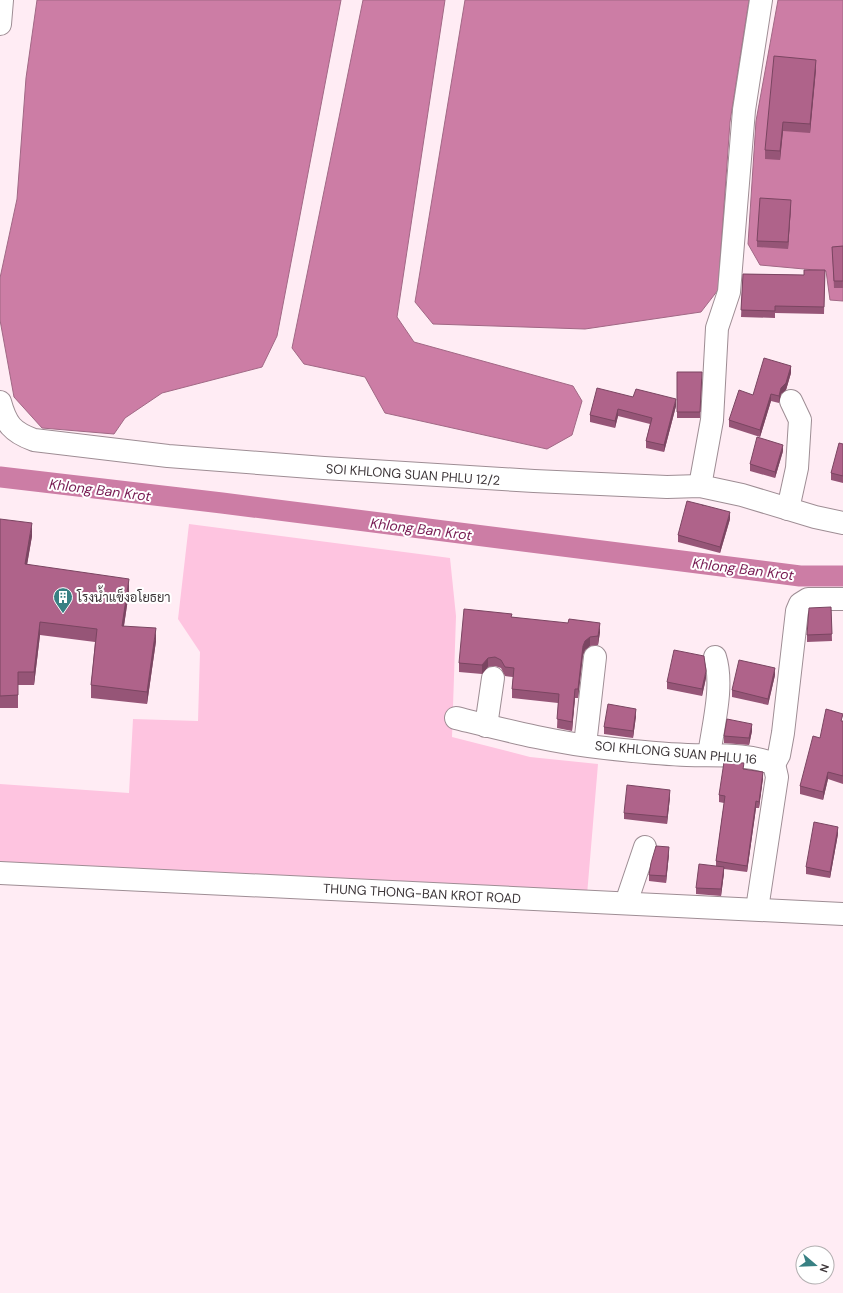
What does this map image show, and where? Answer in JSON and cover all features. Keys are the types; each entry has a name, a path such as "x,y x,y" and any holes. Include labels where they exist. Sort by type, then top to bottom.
{"street":[{"path":"0,24 2,0"},
{"path":"700,486 713,405 717,328 729,292 744,110 761,0"},
{"path":"788,509 797,468 800,420 791,401"},
{"name":"SOI KHLONG SUAN PHLU 12/2","path":"0,402 5,420 22,436 34,440 168,456 324,468 534,481 667,487 700,486 742,495 788,509 843,523"},
{"path":"774,764 779,755 783,733 797,611 800,604 808,599 843,599"},
{"path":"585,744 594,657"},
{"path":"709,755 719,685 718,667 715,657"},
{"path":"486,726 493,678"},
{"name":"SOI KHLONG SUAN PHLU 16","path":"456,718 486,726 604,748 740,756 764,760 774,764 777,777 757,909"},
{"path":"626,903 645,848"},
{"name":"THUNG THONG-BAN KROT ROAD","path":"0,873 843,914"}],"shaded area":[{"path":"37,0 341,0 277,336 262,367 162,393 125,418 114,434 42,428 14,397 0,320 0,278 17,199 26,78"},
{"path":"363,0 445,0 397,317 414,342 573,386 582,401 572,435 547,449 385,413 365,377 304,364 292,348"},
{"path":"465,0 749,0 730,122 718,290 701,312 585,329 433,324 415,302"},
{"path":"778,0 843,0 843,301 830,300 826,271 760,265 748,244 756,121"},
{"path":"189,524 450,558 456,616 452,737 530,757 598,764 587,895 0,862 0,784 129,793 133,719 198,721 200,652 178,619"}],"building":[{"path":"774,56 816,60 810,124 783,122 780,151 765,150"},
{"path":"760,198 791,200 788,242 757,241"},
{"path":"843,246 843,281 834,281 832,247"},
{"path":"804,270 825,270 824,307 775,306 775,311 741,310 743,274 804,275"},
{"path":"764,358 791,366 786,383 781,388 779,396 771,394 760,430 729,420 739,390 753,395"},
{"path":"677,372 702,372 700,412 677,412"},
{"path":"597,388 633,397 636,389 676,399 664,445 646,441 652,418 618,409 615,421 590,415"},
{"path":"757,437 783,445 775,472 750,464"},
{"path":"839,443 843,444 843,476 831,473"},
{"path":"687,501 730,512 720,547 678,535"},
{"name":"โรงน้ำแข็งอโยธยา","path":"0,519 32,523 25,564 129,579 122,626 156,628 147,692 91,685 97,629 40,622 34,672 18,672 18,695 0,696"},
{"path":"831,607 832,634 807,635 809,608"},
{"path":"464,609 512,614 511,617 568,623 569,619 600,623 598,636 590,637 585,641 583,646 578,689 575,689 572,722 557,719 559,694 512,689 514,668 505,667 501,660 495,657 488,658 482,665 459,663"},
{"path":"674,650 704,656 706,671 702,689 667,682"},
{"path":"739,660 775,668 768,699 732,690"},
{"path":"608,704 636,709 633,731 604,727"},
{"path":"826,709 843,714 841,721 843,721 843,776 828,772 823,792 800,786 813,736 820,738"},
{"path":"727,719 752,724 749,738 724,736"},
{"path":"724,762 744,763 743,769 763,772 759,802 756,801 747,866 716,861 725,796 719,795"},
{"path":"627,785 670,790 667,817 624,813"},
{"path":"814,822 838,827 830,872 806,867"},
{"path":"656,846 669,847 666,876 649,875"},
{"path":"699,864 724,867 721,889 696,888"}],"waterway":[{"name":"Khlong Ban Krot","path":"0,477 222,503 800,576 843,576"}],"place":[{"name":"โรงน้ำแข็งอโยธยา","path":"63,614"}]}
